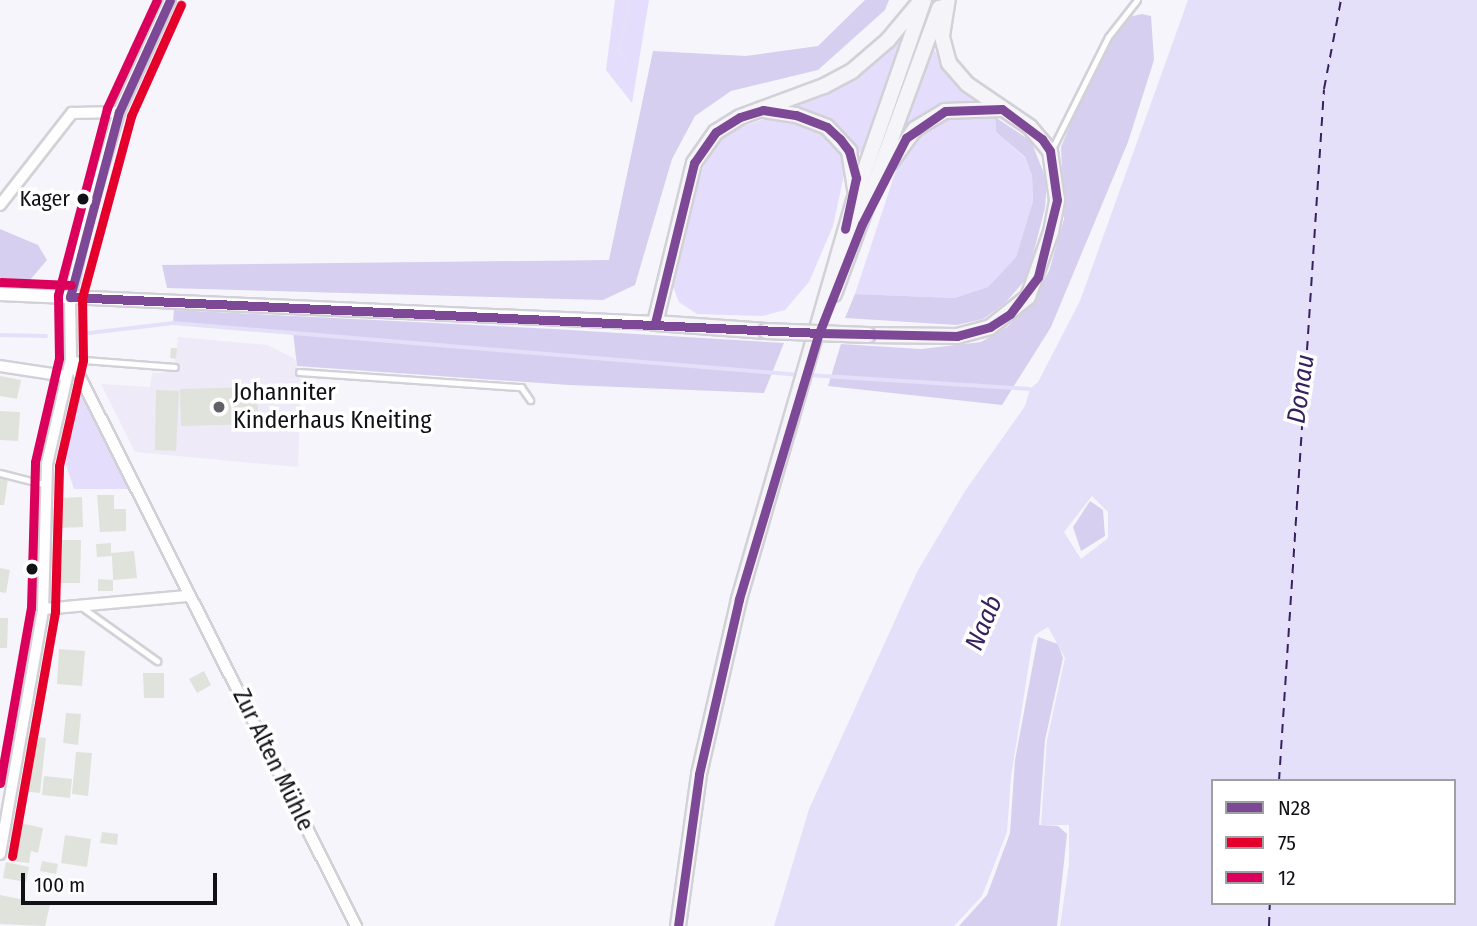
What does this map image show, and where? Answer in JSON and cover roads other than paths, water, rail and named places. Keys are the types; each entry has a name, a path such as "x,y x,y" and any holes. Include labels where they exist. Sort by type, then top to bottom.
{"main road":[{"path":"923,0 888,40 852,71 763,110 740,117 716,132 694,163 656,323 766,331 957,336 990,327 1010,314 1038,278 1057,200 1050,152 1030,127 967,84 949,63 942,36 948,0"},
{"path":"678,926 699,774 719,676 788,425 854,201 923,0"},
{"path":"808,362 862,224 942,0"},
{"path":"862,224 897,150 915,129 945,111 1002,109"},
{"path":"763,110 812,119 840,139 853,164 854,201"}],"street":[{"name":"Zur Alten Mühle","path":"170,0 119,112 87,220 70,297 71,359 187,596 259,726 356,926"},
{"path":"0,205 72,113 119,112"},
{"path":"0,295 656,323"},
{"path":"0,854 43,609 47,485 65,376 71,359"},
{"path":"0,366 65,376"},
{"path":"43,609 187,596"}],"lane":[{"path":"1050,152 1108,37 1137,0"},
{"path":"71,359 175,367"},
{"path":"299,372 521,387 530,400"},
{"path":"0,473 47,485"},
{"path":"80,606 157,661"}],"water":[{"path":"1188,0 1477,0 1477,926 1060,926 1069,864 1069,825 1041,825 1047,740 1065,658 1048,627 1035,635 1032,645 1011,777 1007,832 982,896 954,926 774,926 809,809 917,572 965,491 1025,406 1030,389 1038,382 1080,301","holes":["1092,496 1108,512 1108,538 1081,559 1064,532"]}],"waterway":[{"path":"629,65 619,50 630,0"},
{"path":"81,334 173,323 800,375"},
{"path":"0,335 46,336"},
{"path":"808,375 1030,389"}],"place":[{"name":"Kager","path":"83,199"},
{"name":"Johanniter Kinderhaus Kneiting","path":"219,407"}],"water label":[{"name":"Donau","path":"1301,389"},
{"name":"Naab","path":"984,623"}]}
